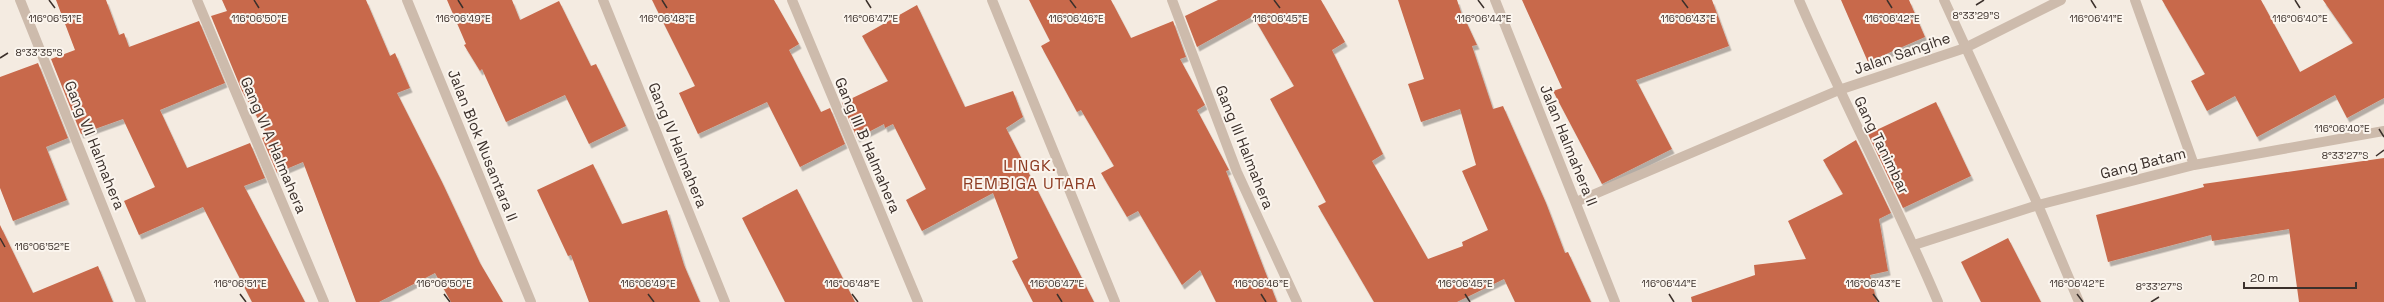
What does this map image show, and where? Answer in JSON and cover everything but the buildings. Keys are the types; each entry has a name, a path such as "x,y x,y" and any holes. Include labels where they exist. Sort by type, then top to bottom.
{"street":[{"name":"Gang VII Halmahera","path":"20,0 141,302"},
{"name":"Gang VI A Halmahera","path":"197,0 324,302"},
{"name":"Jalan Blok Nusantara II","path":"407,0 531,302"},
{"name":"Gang IV Halmahera","path":"603,0 725,302"},
{"name":"Gang III B Halmahera","path":"792,0 918,302"},
{"path":"992,0 1115,302"},
{"name":"Gang III Halmahera","path":"1172,0 1237,172 1297,302"},
{"name":"Jalan Halmahera II","path":"1495,0 1615,302"},
{"name":"Gang Tanimbar","path":"1799,0 1839,90 1914,245 1938,302"},
{"path":"1944,0 2038,205 2079,302"},
{"name":"Jalan Sangihe","path":"1576,202 1839,90 1965,48 2061,0"},
{"path":"2134,0 2194,166"},
{"name":"Gang Batam","path":"1914,245 2038,205 2194,166 2384,131"}],"district":[{"name":"LINGK. REMBIGA UTARA","path":"1030,174"}]}
